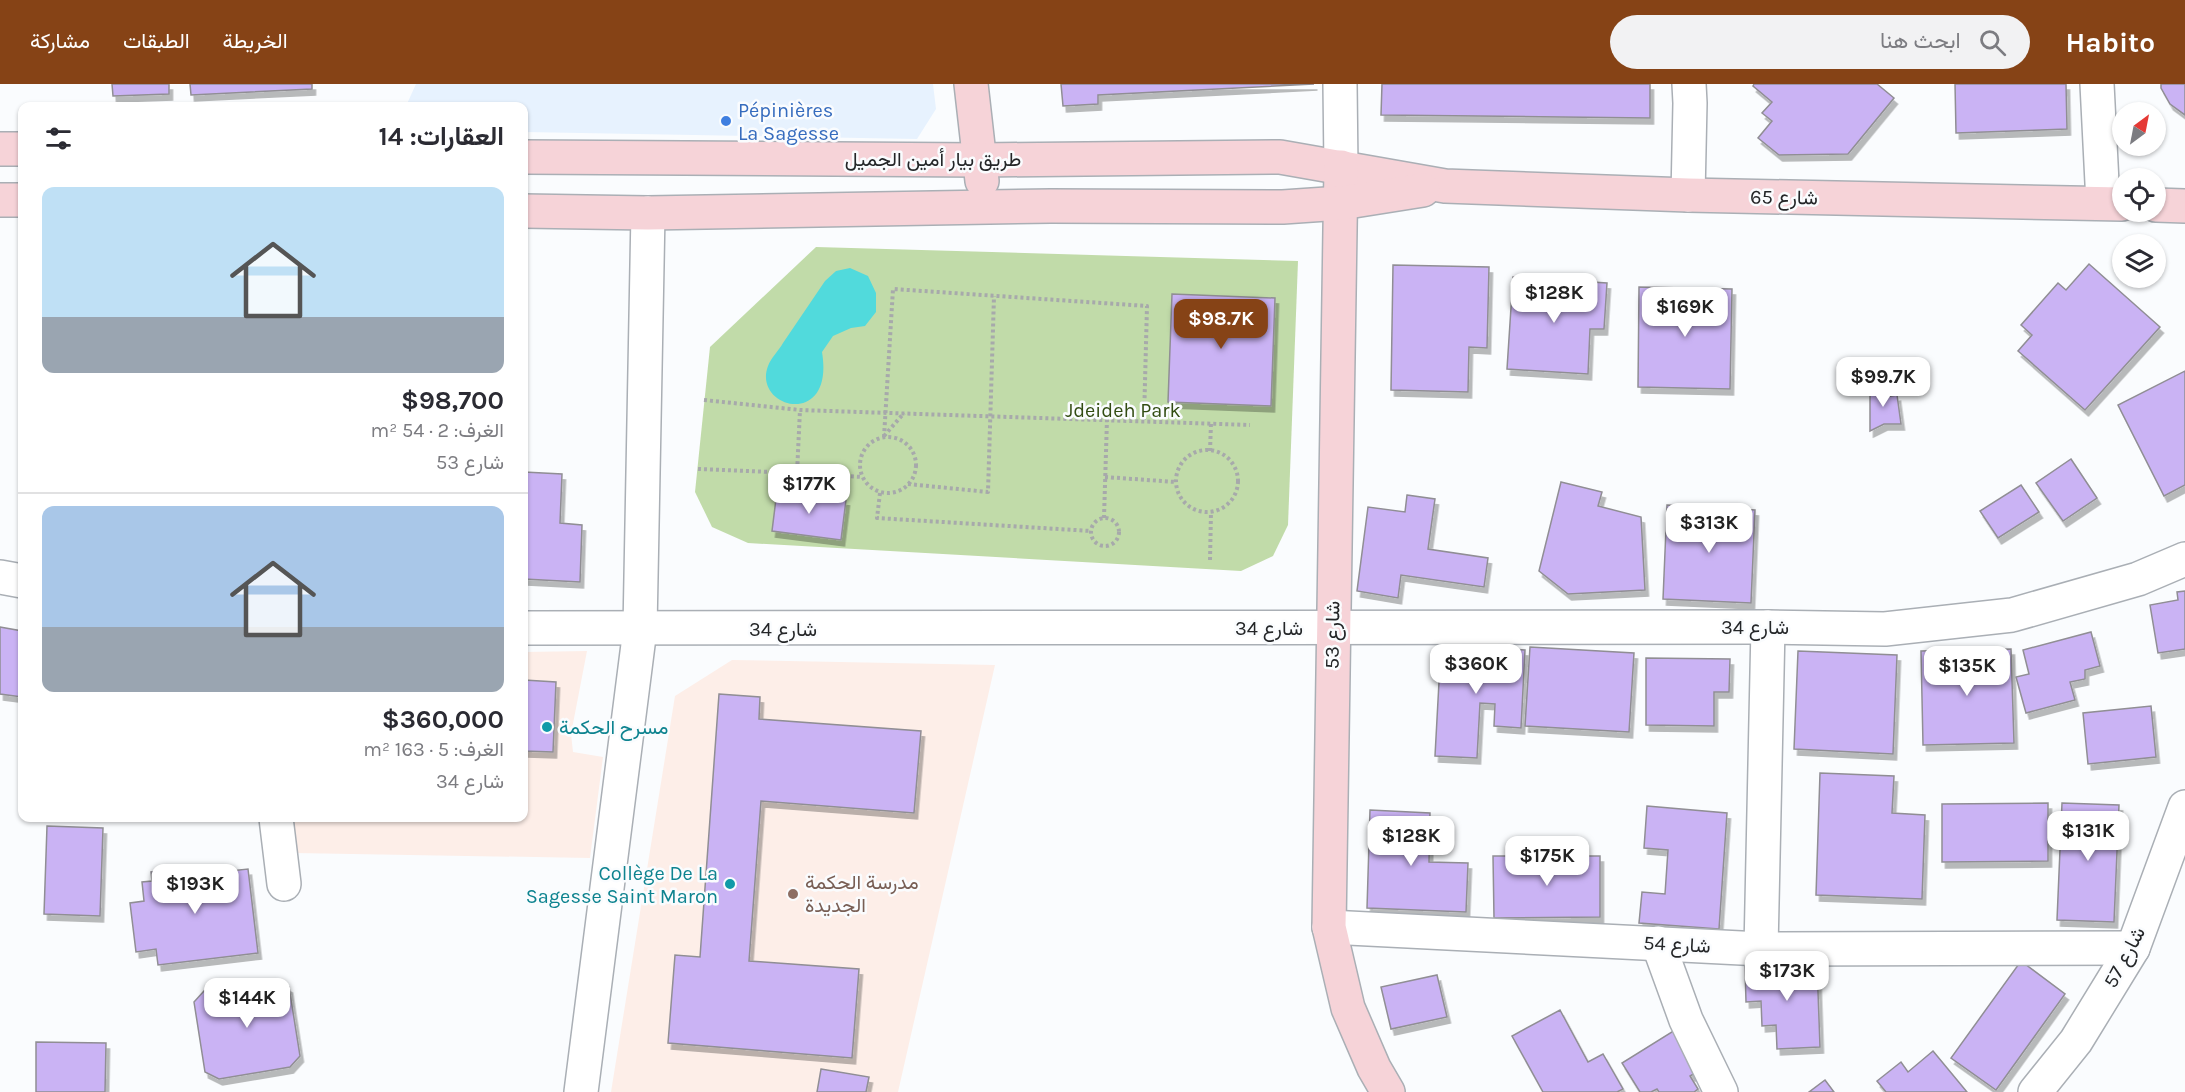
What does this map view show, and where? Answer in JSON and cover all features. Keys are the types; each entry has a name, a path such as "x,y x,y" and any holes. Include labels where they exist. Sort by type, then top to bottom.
{"main road":[{"path":"971,84 984,208"},
{"path":"0,148 18,149"},
{"name":"طريق بيار أمين الجميل","path":"528,158 980,160 1280,157 1341,167"},
{"name":"شارع 65","path":"1341,167 1445,186 1688,195 2112,203"},
{"name":"شارع 53","path":"1341,167 1329,927 1348,1008 1374,1068 1388,1092"},
{"name":"شارع 65","path":"1341,203 1445,186"},
{"path":"0,200 18,200"},
{"path":"528,211 648,213 1052,206 1283,207 1341,203"},
{"path":"2166,205 2185,206"}],"street":[{"path":"1340,84 1341,167"},
{"path":"1688,195 1689,84"},
{"path":"2097,84 2112,196"},
{"path":"581,1092 640,629 648,213"},
{"name":"شارع 34","path":"528,628 1768,627 1886,629 2012,615 2138,579 2185,559"},
{"path":"0,577 18,580"},
{"path":"1761,950 1768,627"},
{"name":"شارع 57","path":"2035,1092 2076,1041 2133,948 2185,807"},
{"path":"276,822 284,884"},
{"name":"شارع 54","path":"1329,927 1761,950 2133,948"},
{"path":"1659,943 1686,1020 1721,1092"}],"path":[{"path":"884,437 893,289 1147,306 1144,420"},
{"path":"908,484 988,492 994,296"},
{"path":"704,400 800,410 1250,425"},
{"path":"797,473 800,410"},
{"path":"884,437 904,413"},
{"path":"1104,518 1107,419"},
{"path":"1210,451 1211,423"},
{"path":"884,437 902,440 914,454 915,472 908,484 898,492 880,493 871,488 862,477 859,463 861,454 874,440 884,437"},
{"path":"1210,451 1218,452 1233,465 1238,484 1229,503 1221,509 1200,512 1183,501 1176,482 1182,463 1189,456 1198,452 1210,451"},
{"path":"698,469 862,477"},
{"path":"1105,477 1176,482"},
{"path":"880,493 878,518 1091,531"},
{"path":"1210,560 1211,512"},
{"path":"1104,518 1113,520 1120,528 1119,538 1108,547 1098,545 1092,538 1091,531 1096,522 1104,518"}],"shaded area":[{"name":"Pépinières La Sagesse","path":"416,84 933,84 936,109 917,139 528,132 528,102 408,102"},
{"path":"587,651 571,734 573,752 603,757 590,858 294,853 294,822 528,822 528,652"},
{"name":"مدرسة الحكمة الجديدة","path":"732,660 995,665 898,1092 611,1092 675,696"}],"green space":[{"name":"Jdeideh Park","path":"816,247 1298,261 1288,525 1273,556 1241,571 748,543 712,527 695,492 710,347"}],"water":[{"path":"850,268 868,276 876,293 876,312 865,326 851,328 833,336 822,352 823,377 817,393 806,402 794,404 781,401 766,381 769,363 825,281 836,271"}],"building":[{"path":"112,84 169,84 169,94 113,96"},
{"path":"190,84 312,84 312,89 191,95"},
{"path":"1061,84 1314,84 1098,95 1098,104 1063,106"},
{"path":"1382,84 1650,84 1650,118 1381,115"},
{"path":"1754,84 1877,84 1894,98 1848,154 1779,155 1758,138 1772,121 1762,113 1772,102 1753,86"},
{"path":"1955,84 2066,84 2067,129 1956,133"},
{"path":"2161,84 2185,84 2185,115 2170,104"},
{"path":"2089,264 2112,284 2112,288 2116,288 2160,327 2085,410 2018,351 2032,335 2021,325 2058,283 2066,290"},
{"path":"1393,265 1489,267 1487,348 1469,347 1468,392 1391,390"},
{"path":"1513,277 1607,283 1604,329 1590,329 1588,374 1507,369"},
{"path":"1639,287 1732,289 1730,389 1638,387"},
{"path":"1172,294 1275,298 1271,406 1168,402"},
{"path":"2185,371 2185,485 2164,496 2118,405"},
{"path":"1887,382 1885,397 1897,395 1901,424 1884,424 1870,431 1870,387"},
{"path":"2071,459 2097,498 2063,521 2036,483"},
{"path":"528,472 562,474 560,523 582,525 580,582 528,579"},
{"path":"1561,482 1602,492 1598,506 1641,517 1645,590 1568,594 1539,571"},
{"path":"2021,485 2039,512 1998,538 1980,511"},
{"path":"777,491 846,500 841,540 772,531"},
{"path":"1407,495 1435,499 1428,549 1488,558 1484,587 1401,575 1398,598 1357,591 1368,507 1405,512"},
{"path":"1667,505 1755,510 1751,603 1663,599"},
{"path":"2185,591 2185,649 2158,653 2150,605 2178,600 2177,592"},
{"path":"0,627 18,630 18,696 0,694"},
{"path":"2091,632 2100,666 2085,670 2085,679 2070,682 2075,700 2026,713 2016,677 2029,674 2023,650"},
{"path":"1441,645 1525,650 1521,728 1494,726 1495,704 1480,703 1477,758 1435,756"},
{"path":"1530,647 1634,653 1629,732 1525,726"},
{"path":"2011,649 2014,743 1923,745 1921,651"},
{"path":"1798,651 1897,655 1893,754 1794,749"},
{"path":"1646,658 1730,659 1729,692 1714,692 1714,726 1646,725"},
{"path":"528,680 556,682 553,752 528,751"},
{"name":"Collège De La Sagesse Saint Maron","path":"719,694 760,697 759,719 921,731 914,813 761,801 749,961 859,969 852,1058 668,1043 675,955 700,957"},
{"path":"2151,706 2156,757 2088,764 2083,713"},
{"path":"1820,773 1894,776 1892,813 1925,815 1922,899 1816,895"},
{"path":"2048,803 2048,861 1942,862 1942,804"},
{"path":"2062,803 2119,805 2114,922 2057,920"},
{"path":"1647,806 1727,813 1719,929 1639,923 1642,892 1665,894 1668,850 1644,848"},
{"path":"1370,810 1430,813 1429,862 1468,863 1466,912 1367,908"},
{"path":"47,826 103,828 100,916 44,914"},
{"path":"1493,856 1600,856 1600,917 1494,918"},
{"path":"211,865 212,873 248,869 258,953 158,965 156,949 136,952 130,903 144,901 142,882 152,881 151,872"},
{"path":"2021,961 2065,994 1996,1090 1951,1058"},
{"path":"1817,964 1820,1047 1777,1049 1776,1025 1762,1026 1761,1001 1746,1002 1745,966"},
{"path":"1437,975 1447,1017 1391,1029 1381,987"},
{"path":"276,980 289,987 300,1056 290,1067 219,1079 205,1072 194,1002 204,991"},
{"path":"1560,1010 1588,1062 1603,1054 1623,1089 1617,1092 1543,1092 1512,1036"},
{"path":"1675,1030 1700,1070 1690,1076 1698,1089 1694,1092 1659,1092 1657,1089 1651,1092 1640,1092 1622,1063"},
{"path":"36,1042 106,1043 105,1092 36,1092"},
{"path":"1933,1051 1967,1092 1886,1092 1877,1081 1901,1062 1908,1072"},
{"path":"821,1069 869,1077 866,1092 817,1092"},
{"path":"1825,1080 1834,1092 1809,1092"}],"place":[{"name":"Pépinières La Sagesse","path":"726,121"},
{"name":"مسرح الحكمة","path":"547,727"},
{"name":"Collège De La Sagesse Saint Maron","path":"730,884"},
{"name":"مدرسة الحكمة الجديدة","path":"793,894"}]}
